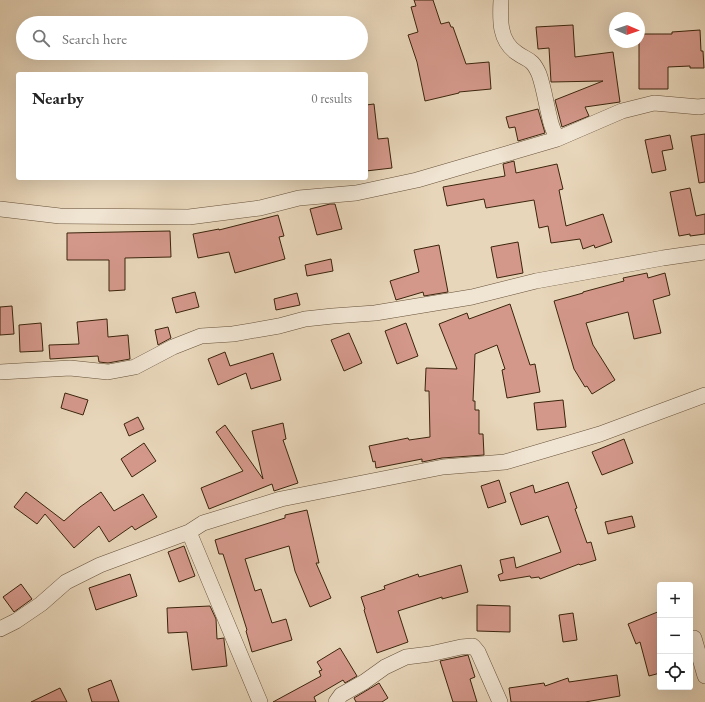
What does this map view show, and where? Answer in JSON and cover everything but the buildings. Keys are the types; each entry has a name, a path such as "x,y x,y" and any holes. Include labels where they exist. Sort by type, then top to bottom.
{"street":[{"path":"501,0 500,19 504,39 517,53 530,60 538,72 544,90 550,120 557,139"},
{"path":"0,209 60,216 189,217 260,208 299,198 356,193 402,183 557,139 622,111 654,103 699,107 705,106"},
{"path":"0,372 70,368 108,372 135,367 173,347 200,336 233,334 279,326 305,319 375,313 472,297 544,280 705,252"},
{"path":"0,629 16,621 35,608 66,582 93,568 150,545 189,532 203,523 281,499 443,467 505,462 600,434 705,395"},
{"path":"189,532 260,702"},
{"path":"694,638 705,676"},
{"path":"336,702 341,695 386,667 406,657 473,646 478,652 500,702"}]}
